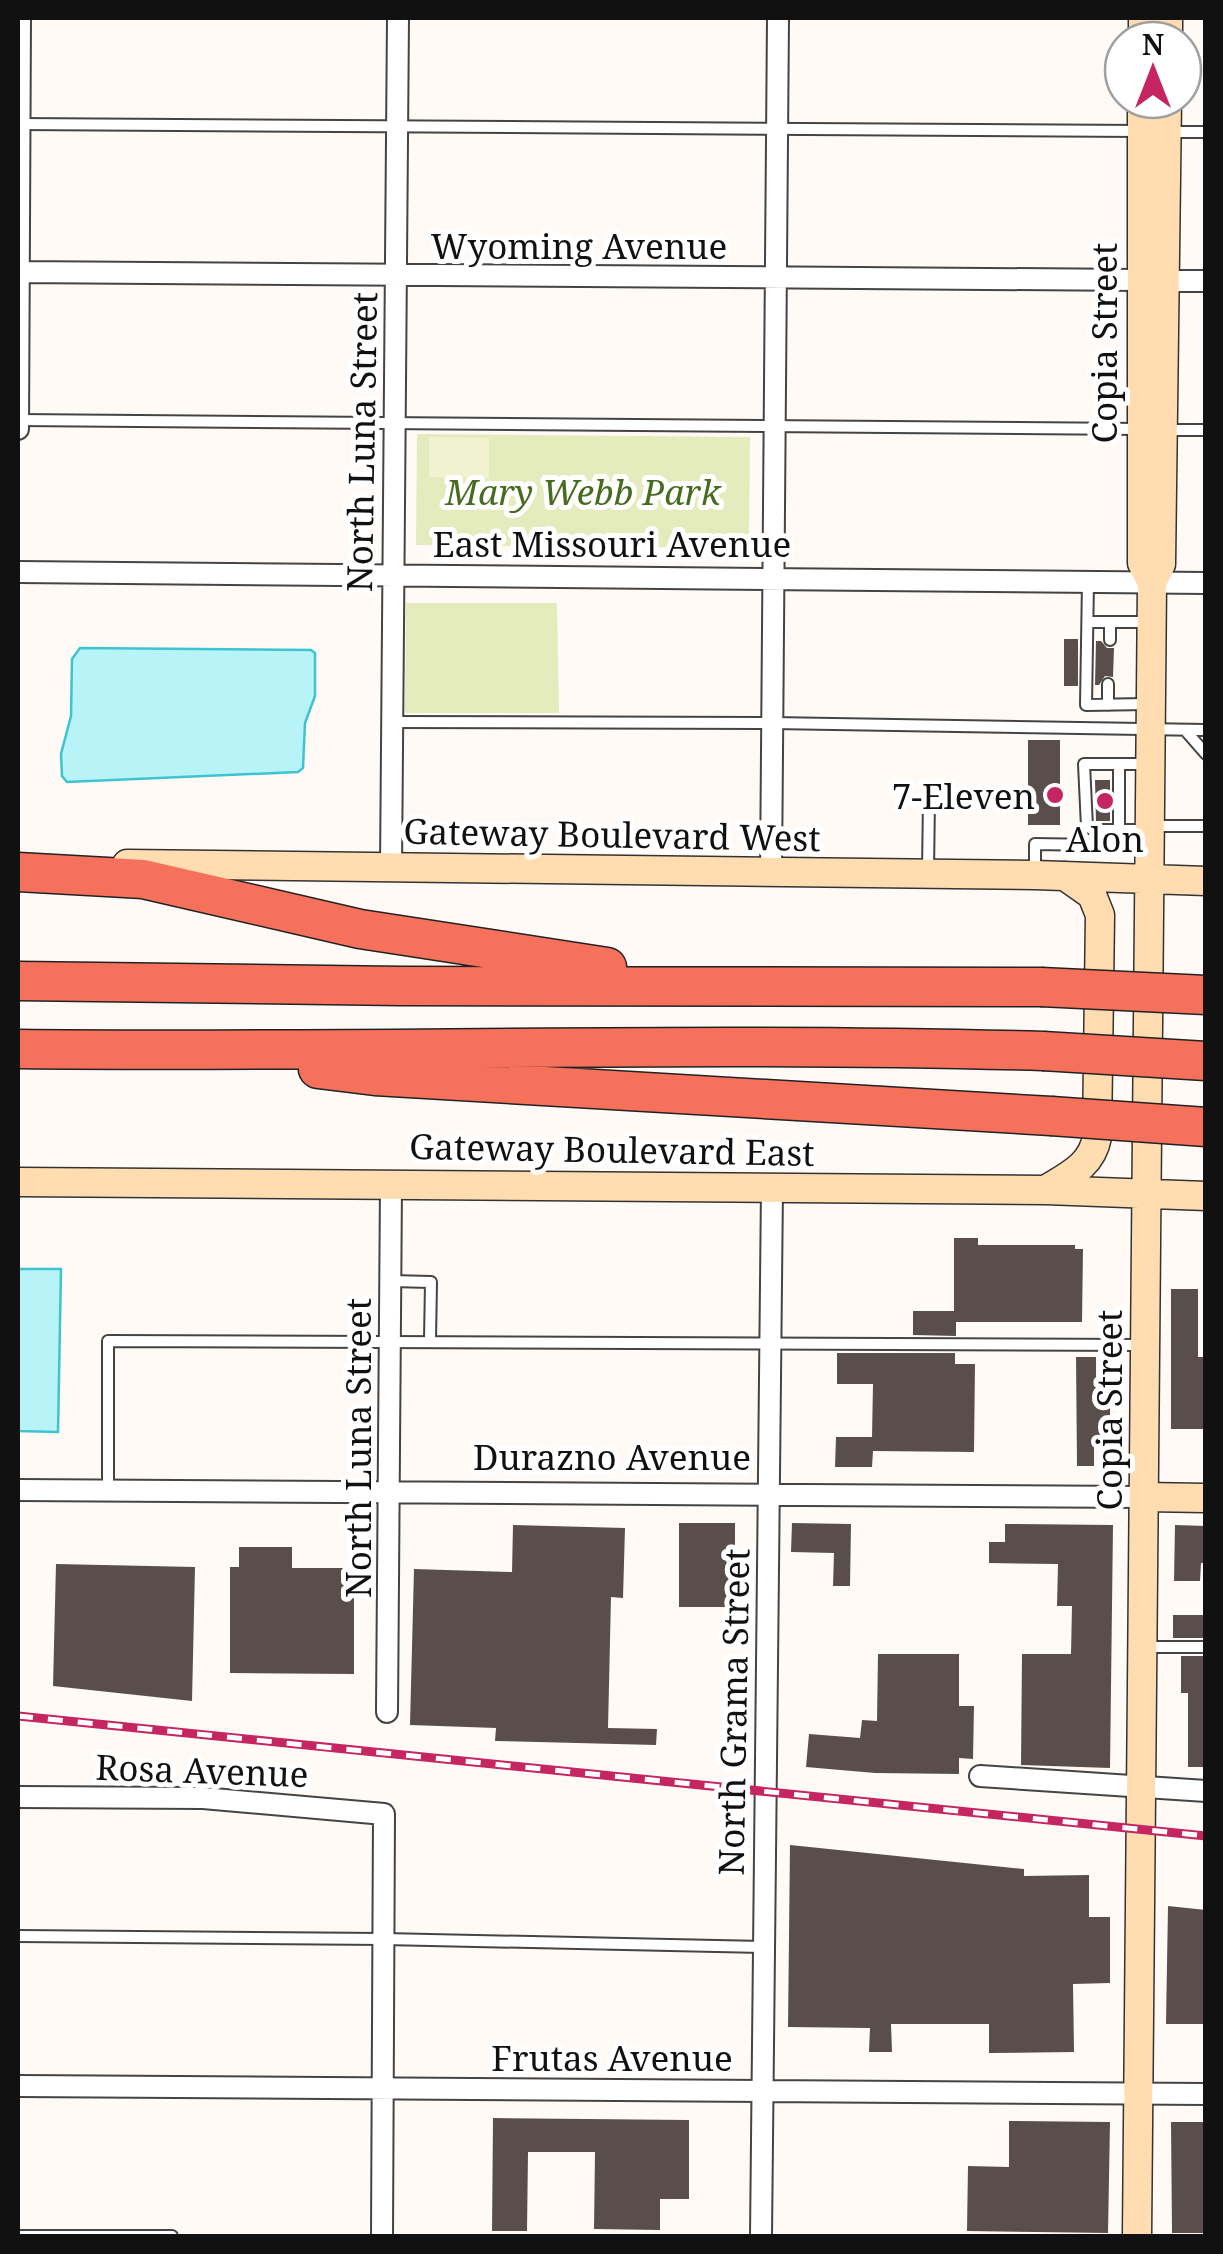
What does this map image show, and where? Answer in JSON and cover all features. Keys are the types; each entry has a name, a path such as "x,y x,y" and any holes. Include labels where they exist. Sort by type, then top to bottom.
{"highway":[{"path":"18,869 133,878 440,944 604,967 804,987"},
{"path":"18,981 1041,987 1206,995"},
{"path":"18,1049 228,1051 639,1044 1043,1051 1206,1061"},
{"path":"228,1051 297,1066 375,1076 1206,1127"}],"main road":[{"name":"Copia Street","path":"1137,2236 1152,622 1152,584 1142,563 1152,430 1154,132 1150,120"},
{"name":"Copia Street","path":"1154,132 1159,120"},
{"name":"Gateway Boulevard West","path":"18,869 71,863 1035,875 1206,881"},
{"path":"1046,1190 1086,1163 1097,1136 1100,914 1092,895 1065,876"},
{"name":"Gateway Boulevard East","path":"18,1182 1046,1190 1206,1196"},
{"name":"Durazno Avenue","path":"1144,1497 1206,1498"}],"street":[{"path":"18,430 20,18"},
{"name":"North Luna Street","path":"390,868 398,18"},
{"path":"771,874 778,18"},
{"name":"Wyoming Avenue","path":"18,272 1206,280"},
{"name":"East Missouri Avenue","path":"18,572 1206,583"},
{"name":"North Luna Street","path":"387,1712 391,1185"},
{"name":"North Grama Street","path":"761,2236 772,1188"},
{"name":"Durazno Avenue","path":"18,1490 1144,1497"},
{"path":"980,1776 1206,1790"},
{"name":"Rosa Avenue","path":"18,1798 203,1798 384,1814 384,1939"},
{"path":"382,2236 384,1939"},
{"name":"Frutas Avenue","path":"18,2086 1206,2094"}],"lane":[{"path":"19,124 1206,132"},
{"path":"18,420 1206,430"},
{"path":"1088,582 1086,705 1108,705 1185,730 1206,730"},
{"path":"1088,622 1152,622"},
{"path":"1110,622 1110,640"},
{"path":"1108,684 1108,705"},
{"path":"390,722 772,723 1150,717"},
{"path":"1185,730 1206,754"},
{"path":"1150,764 1084,764 1085,824 1095,830 1206,826"},
{"path":"1119,764 1119,830"},
{"path":"928,875 929,798"},
{"path":"1095,830 1096,877"},
{"path":"1035,875 1036,844 1096,844"},
{"path":"390,1280 431,1282 430,1340"},
{"path":"108,1490 108,1341 430,1340 770,1346 1145,1344"},
{"path":"1144,1647 1206,1647"},
{"path":"18,1936 763,1947"},
{"path":"18,2236 172,2236"}],"green space":[{"name":"Mary Webb Park","path":"417,434 750,437 749,537 738,548 416,545"},
{"path":"429,437 489,438 489,478 429,477"},
{"path":"406,603 557,603 559,713 405,713"}],"water":[{"path":"80,648 311,650 315,653 315,696 305,723 303,768 298,772 67,782 62,776 61,754 71,716 72,659"},
{"path":"18,1269 61,1269 58,1432 18,1431"}],"building":[{"path":"1064,639 1078,639 1078,686 1064,686"},
{"path":"1096,641 1114,648 1113,677 1105,676 1099,685 1095,685"},
{"path":"1028,740 1060,740 1060,825 1028,825"},
{"path":"1095,780 1110,780 1110,821 1096,821"},
{"path":"954,1238 978,1238 978,1245 1075,1245 1075,1249 1083,1249 1082,1322 956,1322 956,1336 913,1335 913,1311 954,1311"},
{"path":"1171,1289 1198,1289 1198,1357 1206,1357 1206,1429 1171,1429"},
{"path":"837,1353 955,1353 955,1364 975,1364 974,1452 873,1451 872,1467 835,1467 836,1437 872,1437 873,1384 837,1384"},
{"path":"1076,1357 1096,1357 1096,1391 1110,1391 1110,1444 1094,1444 1094,1466 1077,1466"},
{"path":"679,1523 735,1523 735,1607 679,1607"},
{"path":"792,1523 851,1524 850,1586 833,1586 834,1553 791,1552"},
{"path":"1005,1524 1113,1525 1110,1768 1021,1765 1022,1654 1071,1654 1072,1606 1057,1606 1058,1564 989,1563 989,1542 1005,1542"},
{"path":"513,1525 625,1528 623,1598 611,1597 608,1728 657,1729 656,1745 495,1741 496,1728 410,1725 414,1569 512,1572"},
{"path":"1175,1525 1206,1526 1206,1563 1201,1563 1200,1581 1174,1581"},
{"path":"239,1547 292,1547 292,1568 354,1568 354,1674 230,1673 230,1567 239,1567"},
{"path":"56,1564 195,1567 192,1701 53,1686"},
{"path":"1173,1615 1206,1615 1206,1638 1173,1638"},
{"path":"878,1654 959,1654 959,1706 974,1706 973,1759 959,1758 959,1774 806,1767 809,1734 860,1738 862,1720 877,1721"},
{"path":"1181,1656 1206,1656 1206,1767 1188,1767 1188,1693 1181,1693"},
{"path":"790,1845 1024,1869 1024,1876 1089,1875 1089,1917 1110,1917 1110,1983 1073,1984 1074,2052 989,2053 989,2024 891,2024 892,2052 869,2052 870,2028 788,2027"},
{"path":"1168,1906 1206,1910 1206,2024 1166,2024"},
{"path":"493,2118 689,2120 689,2199 660,2199 660,2230 594,2229 595,2152 528,2152 527,2231 492,2231"},
{"path":"1009,2121 1110,2122 1108,2233 967,2231 968,2166 1009,2167"},
{"path":"1171,2122 1206,2122 1206,2233 1172,2233"}],"railway":[{"path":"18,1716 1206,1836"}],"place":[{"name":"7-Eleven","path":"1055,795"},
{"name":"Alon","path":"1105,801"}]}
